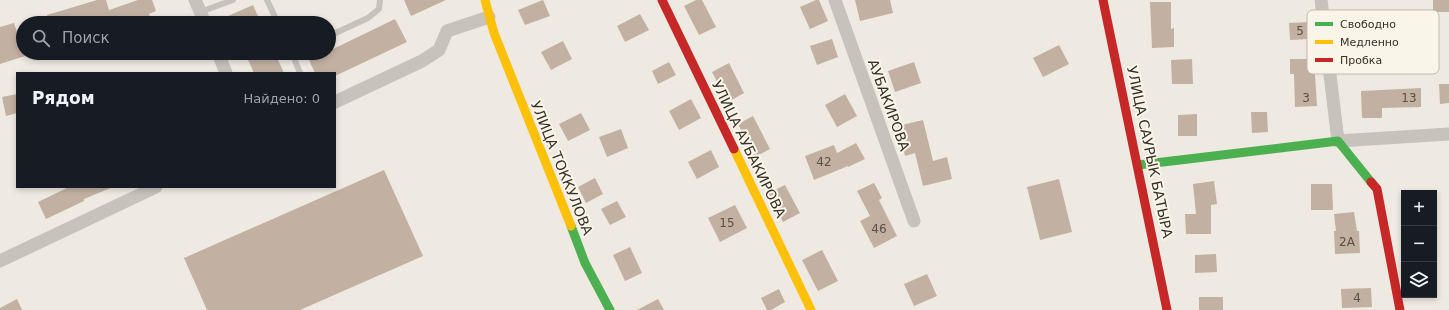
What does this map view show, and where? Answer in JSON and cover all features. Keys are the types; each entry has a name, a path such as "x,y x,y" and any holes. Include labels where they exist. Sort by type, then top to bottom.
{"street":[{"path":"194,0 201,16"},
{"name":"УЛИЦА ТОККУЛОВА","path":"485,0 494,33 585,263 610,310"},
{"name":"УЛИЦА АУБАКИРОВА","path":"662,0 811,310"},
{"name":"АУБАКИРОВА","path":"835,0 914,221"},
{"name":"УЛИЦА САУРЫК БАТЫРА","path":"1103,0 1167,310"},
{"path":"1321,0 1322,10"},
{"path":"336,102 422,61 439,50 447,31 490,17"},
{"path":"221,60 226,72"},
{"path":"1330,74 1338,141 1377,189 1400,310"},
{"path":"1138,164 1338,141 1449,134"},
{"path":"0,261 154,188"}],"lane":[{"path":"206,16 234,0"},
{"path":"267,0 275,16"},
{"path":"336,33 368,18 379,9 380,0"},
{"path":"295,60 300,72"}],"building":[{"path":"97,0 106,0 109,10 138,0 152,0 156,11 149,14 150,16 47,15"},
{"path":"404,0 446,0 411,16"},
{"path":"543,0 550,16 525,25 518,10"},
{"path":"696,0 702,0 716,27 699,35 684,6"},
{"path":"819,0 828,21 810,29 800,7"},
{"path":"855,0 890,0 893,13 860,21"},
{"path":"1433,0 1449,0 1449,12 1439,12 1439,10 1433,10"},
{"path":"1150,2 1171,2 1171,29 1174,28 1174,47 1152,48"},
{"path":"253,5 258,16 228,16"},
{"path":"640,14 649,30 625,42 617,26"},
{"path":"395,19 407,42 336,76 336,72 315,72 309,60 336,60 336,48"},
{"path":"1307,22 1307,39 1290,40 1289,23"},
{"path":"14,23 16,29 16,59 0,64 0,27"},
{"path":"832,39 838,57 817,65 810,46"},
{"path":"563,41 572,59 551,70 541,52"},
{"path":"1059,45 1069,64 1043,77 1033,58"},
{"path":"1192,59 1193,84 1172,84 1171,60"},
{"path":"1290,59 1307,59 1307,74 1315,74 1317,106 1295,107 1294,74 1290,74"},
{"path":"248,60 278,60 284,72 254,72"},
{"path":"669,62 676,75 658,84 652,71"},
{"path":"914,62 921,83 895,92 888,71"},
{"path":"729,63 744,93 728,102 712,72"},
{"path":"1439,84 1449,84 1449,103 1440,104"},
{"path":"1421,88 1421,107 1382,108 1382,118 1362,118 1361,91"},
{"path":"16,94 16,113 6,116 2,97"},
{"path":"845,94 857,116 837,127 825,105"},
{"path":"691,99 701,118 679,130 669,111"},
{"path":"1251,112 1267,112 1268,132 1252,133"},
{"path":"581,113 590,130 568,141 559,124"},
{"path":"1197,114 1197,136 1178,136 1178,115"},
{"path":"753,116 770,149 755,157 738,124"},
{"path":"923,120 933,161 947,157 952,179 923,186 915,153 905,156 898,126"},
{"path":"621,129 628,148 607,157 599,137"},
{"path":"856,143 865,159 814,180 805,156 834,145 837,153"},
{"path":"711,150 719,167 697,179 688,162"},
{"path":"384,170 423,256 300,310 207,310 184,258"},
{"path":"595,178 603,194 586,203 578,187"},
{"path":"1059,179 1072,232 1040,240 1027,187"},
{"path":"1214,181 1217,204 1211,205 1211,234 1186,234 1185,214 1196,214 1193,184"},
{"path":"874,183 882,198 879,200 897,236 874,248 860,221 870,216 857,191"},
{"path":"1311,184 1332,184 1333,210 1311,210"},
{"path":"785,185 800,213 783,222 768,193"},
{"path":"67,188 111,188 84,199 84,201 46,219 38,202"},
{"path":"617,201 626,217 610,225 601,209"},
{"path":"735,205 747,228 720,242 708,218"},
{"path":"1354,212 1357,231 1359,231 1360,253 1335,254 1334,231 1336,231 1334,214"},
{"path":"630,247 642,273 625,281 613,255"},
{"path":"822,250 838,281 818,291 802,260"},
{"path":"1216,254 1217,272 1195,273 1195,255"},
{"path":"927,274 937,296 914,306 904,284"},
{"path":"1371,288 1372,307 1342,308 1341,289"},
{"path":"779,289 785,302 771,310 767,310 761,298"},
{"path":"1199,297 1223,297 1223,310 1199,310"},
{"path":"17,299 22,310 0,310 0,308"},
{"path":"658,299 664,310 637,310"}],"traffic: fast":[{"path":"1138,165 1338,141 1371,182"},
{"path":"571,226 585,263 610,310"}],"traffic: slow":[{"path":"485,0 494,33 571,226"},
{"path":"734,149 811,310"}],"traffic: jam":[{"path":"662,0 734,149"},
{"path":"1103,0 1167,310"},
{"path":"1371,182 1377,189 1400,310"}]}
